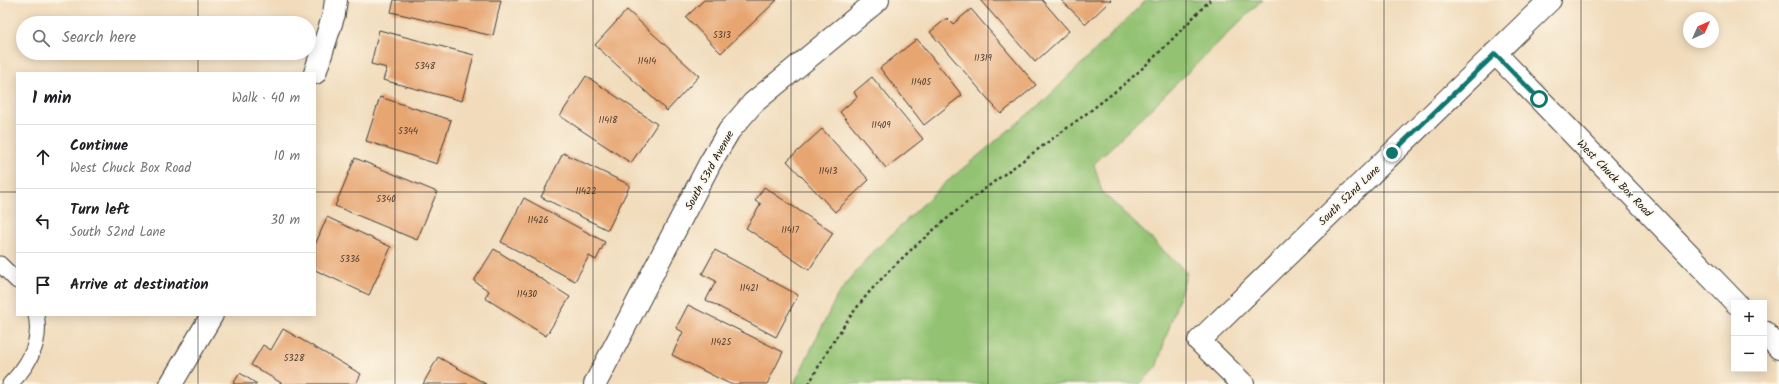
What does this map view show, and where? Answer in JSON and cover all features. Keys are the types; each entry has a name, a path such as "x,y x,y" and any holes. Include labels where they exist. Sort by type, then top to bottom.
{"street":[{"path":"314,72 334,14 336,0"},
{"name":"South 53rd Avenue","path":"595,384 710,163 729,131 753,102 878,0"},
{"name":"South 52nd Lane","path":"1243,384 1199,341 1550,0"},
{"name":"West Chuck Box Road","path":"1495,54 1733,300"},
{"path":"171,384 211,316"},
{"path":"1767,335 1779,348"}],"lane":[{"path":"0,264 16,280"},
{"path":"10,384 20,374 31,357 37,335 36,316"}],"path":[{"path":"809,384 838,336 868,295 901,260 949,216 1118,90 1160,52 1210,0"}],"green space":[{"path":"1146,0 1262,0 1094,164 1102,192 1187,273 1156,368 1140,384 794,384 837,296 868,257 943,185 1045,100"}],"building":[{"path":"394,0 501,0 493,36 391,12"},
{"path":"704,0 777,0 721,53 686,17"},
{"path":"980,0 1042,0 1069,31 1035,62"},
{"path":"1061,0 1111,0 1086,24"},
{"path":"971,9 1036,85 1001,114 930,32 947,18 953,24"},
{"path":"627,10 699,76 667,111 595,45"},
{"path":"379,30 474,55 462,101 383,80 387,68 371,64"},
{"path":"917,39 962,95 924,125 880,68"},
{"path":"586,76 657,124 631,163 560,116"},
{"path":"872,77 923,139 886,168 840,112 857,97 854,92"},
{"path":"380,97 451,120 437,164 366,141"},
{"path":"822,129 869,180 835,212 787,161"},
{"path":"563,153 630,185 608,230 541,197"},
{"path":"355,158 437,192 417,240 335,206"},
{"path":"764,187 833,233 809,270 746,228 761,204 755,201"},
{"path":"524,198 605,242 596,260 589,256 575,281 501,242"},
{"path":"327,217 391,247 369,295 316,270 316,243"},
{"path":"494,249 570,297 546,336 485,298 489,291 474,281"},
{"path":"715,250 798,295 776,337 706,300 716,281 702,274"},
{"path":"688,305 783,352 767,384 730,384 672,355 683,332 676,328"},
{"path":"283,329 361,374 356,384 283,384 251,365 263,345 271,350"},
{"path":"438,357 486,384 423,384"},
{"path":"240,373 257,384 233,384"}],"route":[{"path":"1392,153 1495,54 1539,99"}]}
